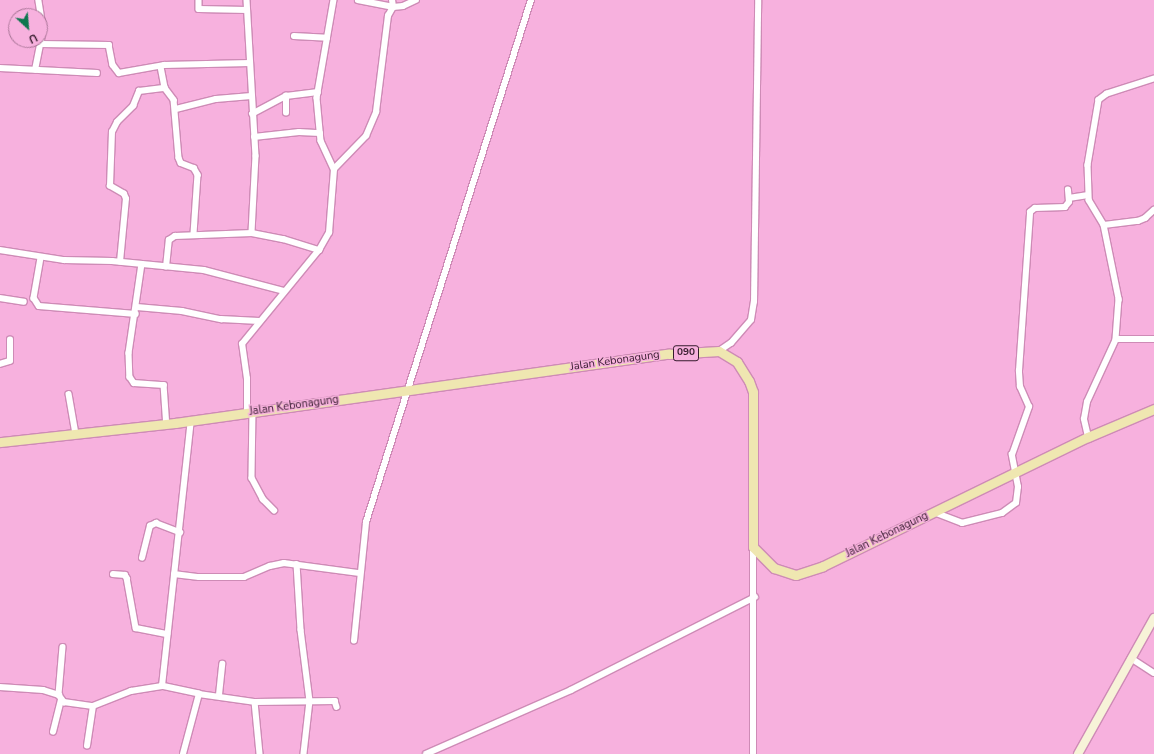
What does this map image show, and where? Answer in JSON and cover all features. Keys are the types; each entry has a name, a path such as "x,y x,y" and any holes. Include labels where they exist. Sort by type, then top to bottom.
{"main road":[{"name":"Jalan Kebonagung","path":"0,442 191,421 668,354 719,351"},
{"path":"719,351 736,362 749,381 753,392 753,547"},
{"name":"Jalan Kebonagung","path":"753,547 774,568 800,575 1088,437 1154,408"}],"street":[{"path":"199,0 199,10 247,10"},
{"path":"247,0 252,114 256,156 256,192 252,233"},
{"path":"274,510 263,499 252,478 250,412 247,379 241,348 244,340 259,321 319,250 331,228 334,169 323,147 320,133 318,92 334,0"},
{"path":"358,0 393,7 403,6 416,0"},
{"path":"334,169 366,136 376,112 388,16 393,7 392,0"},
{"path":"354,641 359,573 366,522 410,391 531,0"},
{"path":"719,351 731,343 751,320 754,302 758,0"},
{"path":"294,36 327,38"},
{"path":"48,44 109,45 113,65 119,73 161,67 250,63"},
{"path":"35,70 40,48"},
{"path":"161,67 165,88 172,94 176,109 179,158 181,163 194,168 198,175 194,234"},
{"path":"0,68 97,73"},
{"path":"1088,437 1084,419 1087,402 1116,339 1119,299 1104,225 1090,206 1088,195 1088,159 1099,100 1107,94 1154,79"},
{"path":"120,262 126,199 124,194 110,186 112,132 117,122 133,106 138,91 165,88"},
{"path":"252,114 286,96 318,92"},
{"path":"176,109 216,99 251,96"},
{"path":"286,96 286,114"},
{"path":"254,137 299,132 320,133"},
{"path":"934,512 960,523 1007,511 1014,507 1017,497 1012,455 1028,407 1020,387 1018,371 1030,212 1035,208 1065,207 1069,198 1068,190"},
{"path":"1069,198 1088,195"},
{"path":"1104,225 1145,218 1154,210"},
{"path":"166,267 171,237 194,234 252,233 283,239 319,250"},
{"path":"0,250 41,258 120,262 204,270 284,291"},
{"path":"41,258 34,298 39,306 136,314"},
{"path":"142,264 136,314 128,353 131,380 137,384 164,385 168,424"},
{"path":"0,298 24,302"},
{"path":"137,307 182,311 221,319 259,321"},
{"path":"1116,339 1154,339"},
{"path":"0,364 10,361 10,340"},
{"path":"69,394 76,434"},
{"path":"162,686 191,421"},
{"path":"142,558 150,526 153,524 180,532"},
{"path":"753,547 755,597 753,754"},
{"path":"174,574 199,577 244,577 270,566 297,564 359,573"},
{"path":"297,564 301,630 310,701 304,754"},
{"path":"113,574 125,575 127,578 136,628 167,634"},
{"path":"426,754 571,690 755,597"},
{"path":"1078,754 1154,618"},
{"path":"53,732 60,697 63,647"},
{"path":"1131,658 1154,673"},
{"path":"219,695 222,664"},
{"path":"0,687 43,690 60,697 93,706 131,691 162,686 199,694 219,695 255,702 335,701 337,707"},
{"path":"183,754 199,694"},
{"path":"255,702 260,754"},
{"path":"87,746 93,706"}]}
